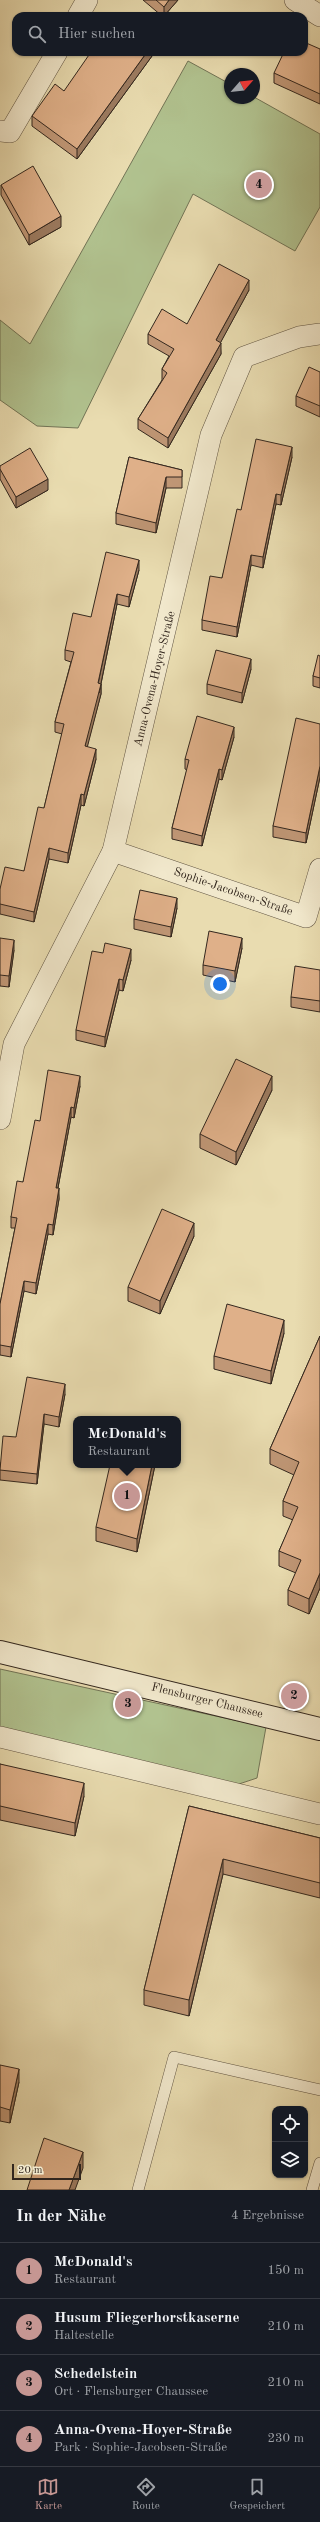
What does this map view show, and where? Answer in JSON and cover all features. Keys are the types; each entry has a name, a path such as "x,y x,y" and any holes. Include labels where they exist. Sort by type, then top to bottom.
{"main road":[{"name":"Flensburger Chaussee","path":"0,1652 320,1729"}],"street":[{"path":"80,12 87,0"},
{"path":"295,0 320,16"},
{"path":"0,132 10,132 54,56"},
{"name":"Anna-Ovena-Hoyer-Straße","path":"0,1119 7,1042 113,851 211,435 244,357 299,337 320,334"},
{"name":"Sophie-Jacobsen-Straße","path":"113,851 306,917 320,869"},
{"path":"0,1737 320,1814"}],"lane":[{"path":"138,2190 174,2057 320,2090"},
{"path":"312,2190 320,2163"}],"green space":[{"path":"188,61 224,81 224,104 260,104 260,100 320,134 320,207 295,251 193,194 78,428 37,426 0,400 0,320 30,344"},
{"path":"0,1669 266,1727 257,1778 230,1787 0,1729"}],"building":[{"path":"156,0 169,0 164,7"},
{"path":"308,44 320,49 320,94 274,73 282,56 308,56"},
{"path":"88,56 144,56 77,149 32,116 55,84 64,91"},
{"path":"33,166 61,216 29,235 1,185"},
{"path":"219,264 249,280 216,340 221,343 168,438 138,419 167,373 162,369 174,349 148,334 162,309 187,324"},
{"path":"309,367 320,372 320,406 296,396"},
{"path":"256,439 292,447 281,495 276,494 263,557 251,555 237,627 202,620 210,576 222,578 237,509 241,510"},
{"path":"30,448 48,479 16,497 0,469 0,466"},
{"path":"129,457 182,470 182,477 166,477 156,523 116,513"},
{"path":"106,552 139,560 129,597 117,594 98,683 101,684 85,746 96,749 84,795 81,794 68,853 49,848 34,912 0,904 0,889 5,867 24,871 38,807 44,808 64,724 55,722 74,652 65,650 73,613 91,617"},
{"path":"216,650 251,659 242,693 207,684"},
{"path":"318,655 320,656 320,678 313,676"},
{"path":"197,716 234,727 222,770 219,769 202,836 172,828 189,760 185,759"},
{"path":"296,718 320,724 320,766 306,833 273,826"},
{"path":"140,890 177,898 171,927 134,919"},
{"path":"209,931 242,938 235,971 203,965"},
{"path":"0,938 14,940 9,976 0,975"},
{"path":"105,943 131,949 123,980 119,979 105,1037 76,1030 92,951 103,953"},
{"path":"295,966 320,970 320,1001 291,997"},
{"path":"236,1059 272,1076 236,1152 200,1134"},
{"path":"48,1070 80,1076 74,1108 71,1107 56,1188 59,1188 53,1225 48,1224 36,1283 24,1281 11,1347 0,1345 0,1304 17,1218 11,1217 17,1181 23,1182 35,1120 40,1121"},
{"path":"162,1209 194,1223 160,1301 128,1287"},
{"path":"227,1304 284,1320 271,1371 214,1356"},
{"path":"320,1336 320,1573 309,1599 288,1590 301,1560 279,1551 298,1507 283,1501 299,1462 270,1449"},
{"path":"27,1377 65,1384 59,1417 44,1414 37,1474 0,1470 3,1436 16,1437"},
{"path":"109,1468 151,1468 137,1539 96,1527"},
{"path":"0,1764 84,1783 75,1823 0,1806"},
{"path":"189,1806 320,1838 320,1883 223,1859 189,2000 144,1990"},
{"path":"0,2065 19,2069 10,2110 0,2107"},
{"path":"44,2138 83,2152 69,2190 27,2190"}],"place":[{"name":"Anna-Ovena-Hoyer-Straße","path":"259,185"},
{"name":"McDonald's","path":"127,1496"},
{"name":"Husum Fliegerhorstkaserne","path":"294,1696"},
{"name":"Schedelstein","path":"128,1704"}]}
